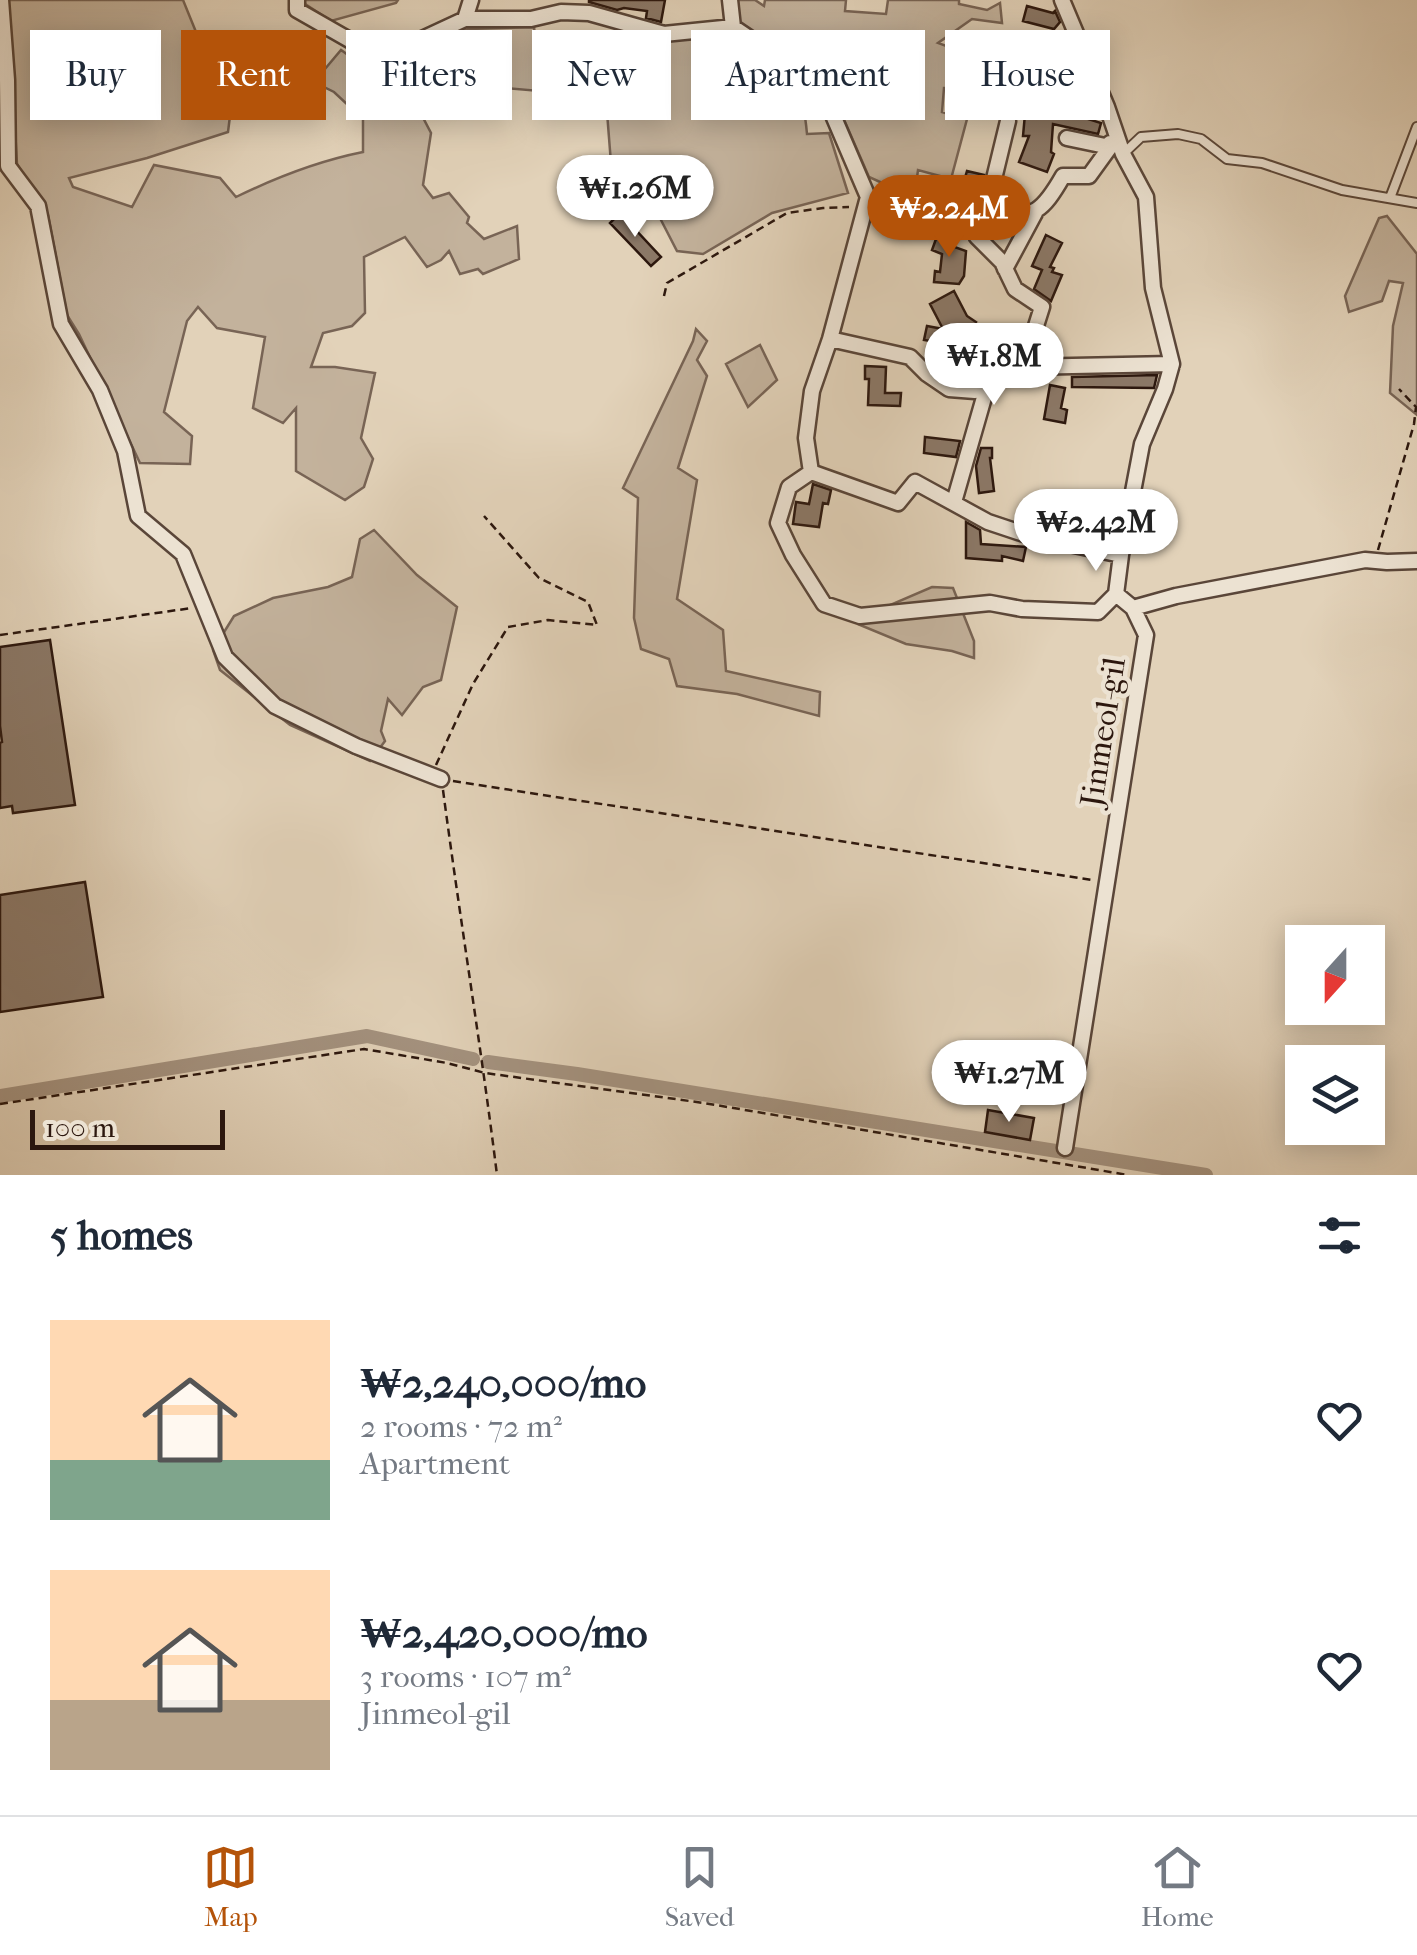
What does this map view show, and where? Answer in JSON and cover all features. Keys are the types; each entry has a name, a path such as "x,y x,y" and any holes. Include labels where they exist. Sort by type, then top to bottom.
{"street":[{"path":"1,0 8,166 38,206 62,324 100,390 125,451 138,516 184,554 226,657 275,706 356,746 436,777"},
{"path":"297,0 297,10 381,58 465,19 531,20 561,12 589,14 664,34 733,26 785,62 817,91 832,113 867,202 812,391 806,438 810,472"},
{"path":"465,19 470,0"},
{"path":"730,0 733,26"},
{"path":"810,472 789,486 778,523 824,604 860,616 990,603 1022,609 1098,612 1116,594 1142,444 1172,364 1153,288 1146,197 1117,151 1107,107 1062,0"},
{"path":"1008,121 977,237 1002,262 1015,289 1042,307 1024,367"},
{"path":"1066,138 1117,151"},
{"path":"1006,269 1035,213 1050,199 1063,176 1088,176 1117,151"},
{"path":"867,202 958,210 984,220 1035,213"},
{"path":"830,339 910,357 950,389 975,392 1024,367 1172,364"},
{"path":"954,502 987,387"},
{"path":"810,472 898,503 915,482 988,522 1120,555"},
{"path":"1116,594 1133,608 1176,596 1365,560 1417,561"},
{"name":"Jinmeol-gil","path":"1064,1159 1146,634 1133,608"}],"lane":[{"path":"1390,198 1417,127"},
{"path":"1117,151 1141,137 1178,134 1200,140 1228,159 1262,162 1342,190 1417,203"}],"path":[{"path":"664,296 666,283 788,213 867,202"},
{"path":"1374,560 1414,424 1416,407 1399,389"},
{"path":"484,516 538,578 588,602 596,624 548,620 508,627 473,684 436,777 497,1175"},
{"path":"0,635 206,606"},
{"path":"436,777 1107,882"},
{"path":"0,1104 364,1049 447,1062 484,1073 1064,1159 1128,1175"},
{"path":"1062,1175 1064,1159"}],"shaded area":[{"path":"8,0 183,0 195,30 181,30 181,120 230,120 228,132 69,178 73,187 132,207 154,165 220,178 236,197 298,170 363,152 363,120 424,120 431,133 423,185 433,198 449,193 469,217 467,223 484,239 517,226 519,259 483,274 478,269 460,274 449,251 427,267 405,237 364,257 365,313 352,326 323,333 311,367 375,373 361,438 373,459 364,487 345,500 296,471 296,408 283,423 253,408 265,337 217,328 198,307 187,321 164,412 192,436 190,464 140,463 67,315 48,215 17,164"},
{"path":"299,0 398,0 331,21"},
{"path":"738,0 755,0 764,6 765,0 846,0 845,11 886,14 888,0 959,0 959,4 987,10 1000,3 1002,23 972,19 956,30 945,30 945,38 938,43 945,46 942,112 945,120 967,120 951,179 918,170 916,185 891,187 869,177 844,120 925,120 925,30 739,30"},
{"path":"534,27 532,90 512,89 512,30 465,30"},
{"path":"671,33 691,33 691,120 805,120 807,134 829,133 848,193 772,213 703,254 677,251 661,220 669,203 667,178 611,163 608,120 671,120"},
{"path":"341,50 346,54 346,103 326,88 326,68"},
{"path":"1387,216 1417,254 1417,415 1390,393 1393,326 1403,283 1389,281 1382,301 1349,312 1345,296 1379,218"},
{"path":"696,329 707,341 697,360 707,376 678,468 697,480 677,599 723,630 726,671 820,692 819,716 737,694 677,686 669,659 641,649 634,618 638,498 623,488"},
{"path":"760,345 777,380 748,407 726,364"},
{"path":"374,530 417,575 457,607 441,680 423,687 402,715 388,699 381,731 385,741 370,761 290,725 220,670 213,650 234,616 273,598 328,587 352,577 360,539"},
{"path":"932,587 953,588 974,641 974,658 906,644 860,625 890,605"}],"building":[{"path":"589,0 665,0 661,22 646,18 647,11 617,10"},
{"path":"1027,6 1055,11 1060,22 1054,29 1023,21"},
{"path":"1024,120 1101,123 1098,134 1053,124 1054,154 1047,172 1019,162 1029,136 1023,136"},
{"path":"967,171 984,175 977,206 960,195"},
{"path":"620,213 661,257 651,266 610,223"},
{"path":"940,228 950,232 946,244 966,251 964,276 959,284 934,282 935,271 940,272 942,254 932,250"},
{"path":"1046,235 1062,243 1050,267 1054,268 1052,272 1062,275 1051,301 1034,289 1042,270 1032,266"},
{"path":"954,291 967,316 976,322 965,339 969,341 965,352 948,347 944,362 927,359 931,341 924,340 927,326 943,329 930,304"},
{"path":"865,366 886,367 885,393 901,393 900,406 868,405"},
{"path":"1157,375 1154,388 1072,387 1072,377"},
{"path":"1050,385 1065,388 1061,408 1067,410 1065,423 1044,419"},
{"path":"925,437 960,441 956,457 924,453"},
{"path":"981,448 992,448 994,491 979,493 976,466"},
{"path":"813,484 831,490 828,504 823,503 819,527 793,524 796,502 809,504"},
{"path":"966,522 980,530 981,544 1026,547 1023,561 1002,556 1002,561 966,558"},
{"path":"50,640 75,805 13,813 12,806 0,808 0,647"},
{"path":"85,882 103,997 0,1012 0,895"},
{"path":"988,1110 1034,1118 1030,1140 985,1132"}],"waterway":[{"path":"0,1096 367,1036 473,1059"},
{"path":"488,1062 1206,1175"}]}
